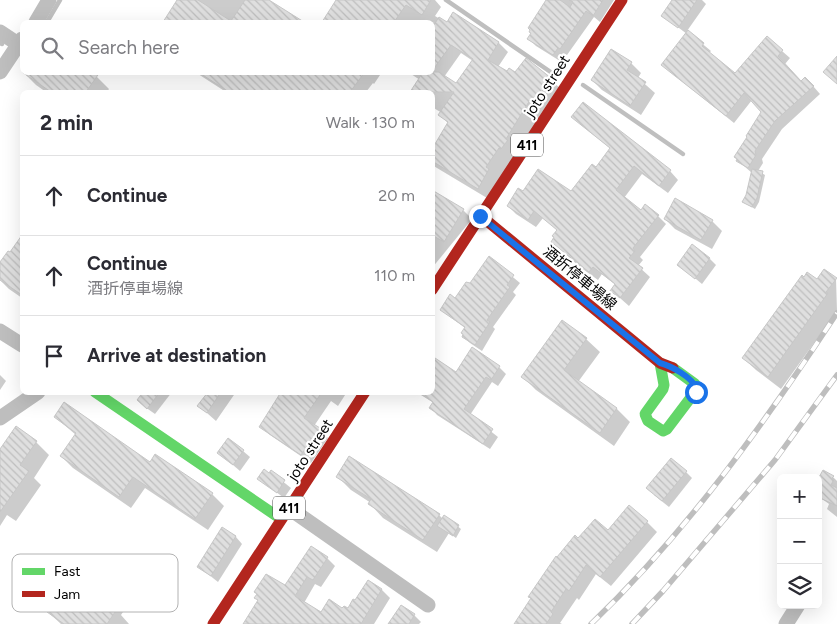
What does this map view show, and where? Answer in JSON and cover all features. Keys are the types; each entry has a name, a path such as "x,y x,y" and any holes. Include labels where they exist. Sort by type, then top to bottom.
{"main road":[{"name":"joto street","path":"435,285 622,0"},
{"name":"酒折停車場線","path":"480,216 660,363 670,366 694,383 696,392 667,429 663,431 648,421 645,414 663,389 660,363"},
{"path":"100,395 285,513"},
{"name":"joto street","path":"213,624 363,395"}],"street":[{"path":"37,20 49,0"},
{"path":"0,32 20,41 0,72"},
{"path":"0,331 20,344"},
{"path":"0,418 34,395"},
{"path":"285,513 428,605"},
{"path":"786,624 795,609"}],"building":[{"path":"177,0 198,0 229,20 164,20"},
{"path":"245,0 269,0 301,20 232,20"},
{"path":"336,0 431,0 422,15 406,5 395,20 323,20"},
{"path":"546,0 560,0 570,7 573,2 569,0 603,0 593,16 586,11 560,49 558,48 553,55 527,39 531,33 528,28"},
{"path":"672,0 697,0 678,28 661,16"},
{"path":"453,12 499,42 488,60 507,71 509,68 515,72 526,58 551,78 534,103 530,100 506,139 508,140 501,149 499,148 486,167 489,169 478,189 435,163 435,144 448,122 438,115 454,92 411,90 421,75 435,75 435,72 439,72 456,83 473,59 451,45 435,67 435,23 439,17 447,22"},
{"path":"688,30 704,43 702,46 735,73 767,36 783,50 778,56 801,81 805,77 814,86 775,121 755,151 756,155 748,168 736,161 737,159 734,157 761,112 744,93 726,116 661,65"},
{"path":"611,49 632,62 627,70 646,82 630,106 591,80"},
{"path":"837,56 837,84 823,72"},
{"path":"26,75 98,75 87,90 48,90"},
{"path":"203,75 363,75 352,90 226,90"},
{"path":"583,102 671,170 659,186 634,166 616,190 641,210 645,204 659,215 633,248 635,251 629,258 643,268 620,298 610,291 615,284 593,267 589,272 551,242 554,237 552,236 557,230 534,211 528,220 507,206 518,188 523,191 538,169 571,191 592,164 596,167 610,148 571,117"},
{"path":"752,169 763,171 757,198 752,207 742,202 746,195"},
{"path":"435,192 464,209 444,242 435,237"},
{"path":"675,198 713,220 701,240 664,219"},
{"path":"20,238 20,294 0,280 0,262 8,251 10,252"},
{"path":"692,244 710,258 695,279 677,265"},
{"path":"489,256 514,275 507,285 510,287 487,320 490,322 475,345 462,337 463,334 461,333 465,327 440,310 450,294 455,298 466,282 470,283"},
{"path":"824,269 837,278 768,377 742,358 802,275 804,277 807,272 817,279"},
{"path":"562,320 587,338 564,370 617,408 600,433 521,377"},
{"path":"472,347 500,366 491,380 486,377 464,409 493,429 483,444 429,408 433,402 422,395 435,395 435,358 456,372"},
{"path":"141,395 158,395 147,409 137,400"},
{"path":"206,395 219,395 207,413 197,406"},
{"path":"279,395 320,395 304,418 320,428 301,455 259,427"},
{"path":"64,402 150,462 155,454 213,493 195,519 133,477 119,497 60,456 76,433 54,417"},
{"path":"16,426 37,441 20,465 29,471 0,512 0,449"},
{"path":"228,438 244,450 233,465 217,453"},
{"path":"349,456 440,514 423,540 368,504 371,499 336,477"},
{"path":"671,458 687,471 662,501 646,488"},
{"path":"264,469 269,473 271,470 285,480 277,493 257,479"},
{"path":"823,470 834,476 831,485 837,488 837,506 822,499 821,474"},
{"path":"629,505 648,521 600,577 586,565 569,591 566,589 551,612 553,614 546,624 514,624 531,598 528,597 556,556 575,535 578,538 595,519 608,530"},
{"path":"444,515 459,525 453,536 437,526"},
{"path":"222,527 236,536 211,576 197,567"},
{"path":"311,546 328,557 313,580 307,577 295,596 321,612 329,599 342,608 344,606 348,608 368,580 382,589 361,624 243,624 258,600 254,598 257,594 254,592 266,574 285,585"},
{"path":"401,605 415,614 409,624 388,624"},
{"path":"47,612 115,612 107,624 64,624"}],"waterway":[{"path":"48,20 60,0"},
{"path":"446,0 555,75"},
{"path":"583,85 683,154"}],"railway":[{"path":"591,624 660,552 723,476 837,313"},
{"path":"632,624 663,591 775,460 837,375"}],"traffic: fast":[{"path":"660,363 663,389 645,414 648,421 663,431 667,429 695,392 695,384 673,368"},
{"path":"99,395 281,519"}],"traffic: jam":[{"path":"435,285 622,0"},
{"path":"481,216 660,363 673,368"},
{"path":"213,624 363,395"}],"route":[{"path":"480,216 660,363 670,366 694,383 696,392"}]}
